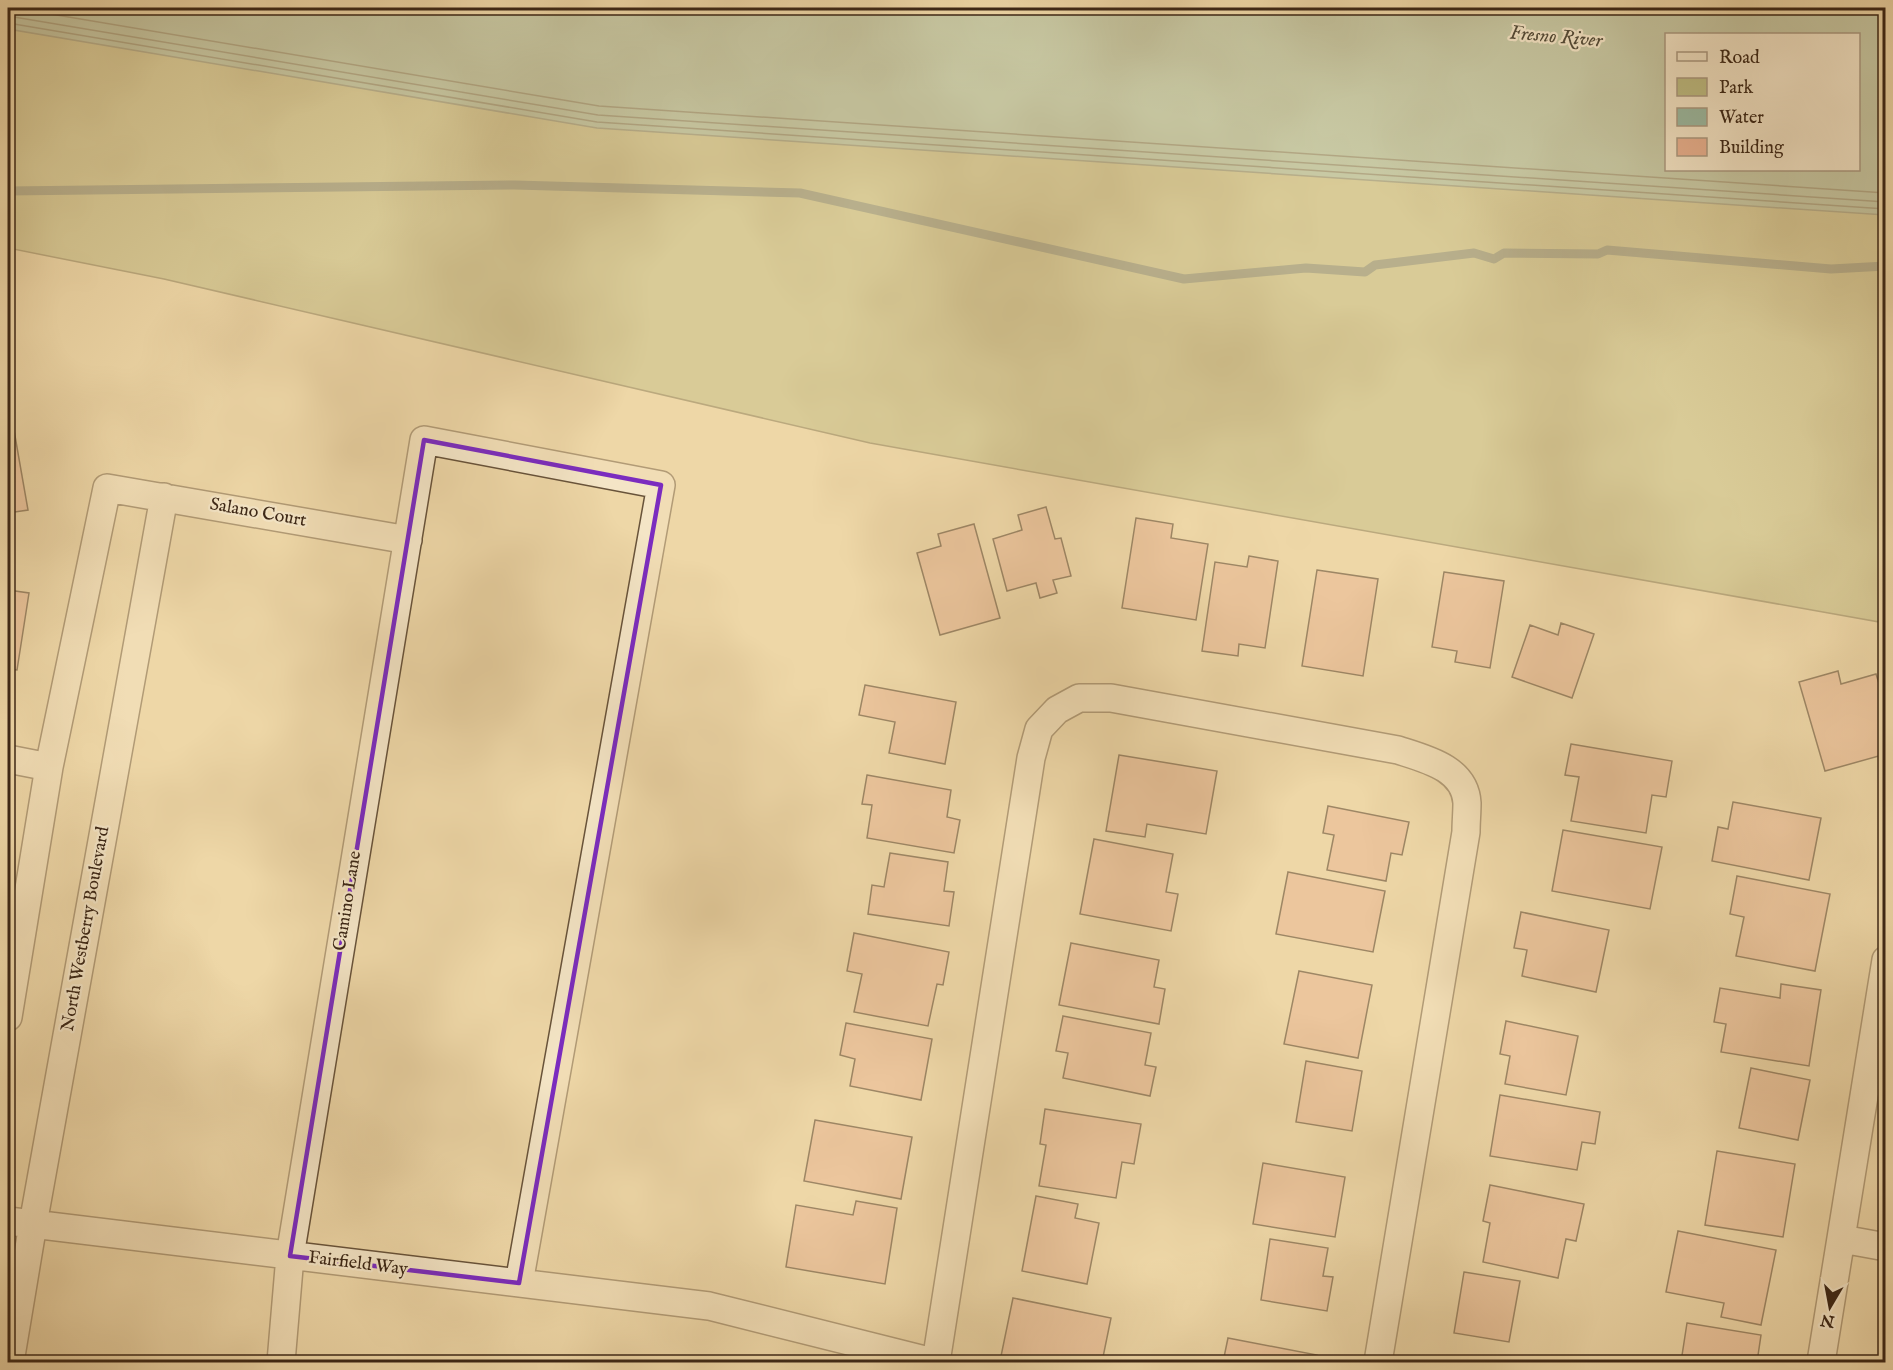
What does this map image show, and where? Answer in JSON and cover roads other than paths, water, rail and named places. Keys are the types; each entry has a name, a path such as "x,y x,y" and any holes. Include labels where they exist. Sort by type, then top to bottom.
{"street":[{"name":"Camino Lane","path":"281,1362 290,1256 424,440 661,485 519,1283"},
{"name":"Salano Court","path":"49,767 107,488 408,540"},
{"name":"North Westberry Boulevard","path":"10,1362 20,1222 164,497"},
{"path":"934,1362 1031,758 1039,729 1057,710 1079,698 1111,698 1398,750 1430,760 1458,778 1467,801 1466,832 1377,1362"},
{"path":"8,759 49,767 8,1017"},
{"path":"1821,1362 1886,960"},
{"name":"Fairfield Way","path":"20,1222 709,1306 934,1362"},
{"path":"1842,1239 1886,1247"}],"water":[{"name":"Fresno River","path":"8,8 1885,8 1885,215 597,128 8,29"}],"waterway":[{"path":"8,191 515,185 800,193 1184,279 1306,268 1365,272 1375,265 1474,253 1494,259 1504,253 1598,254 1607,250 1831,269 1886,266"}]}
